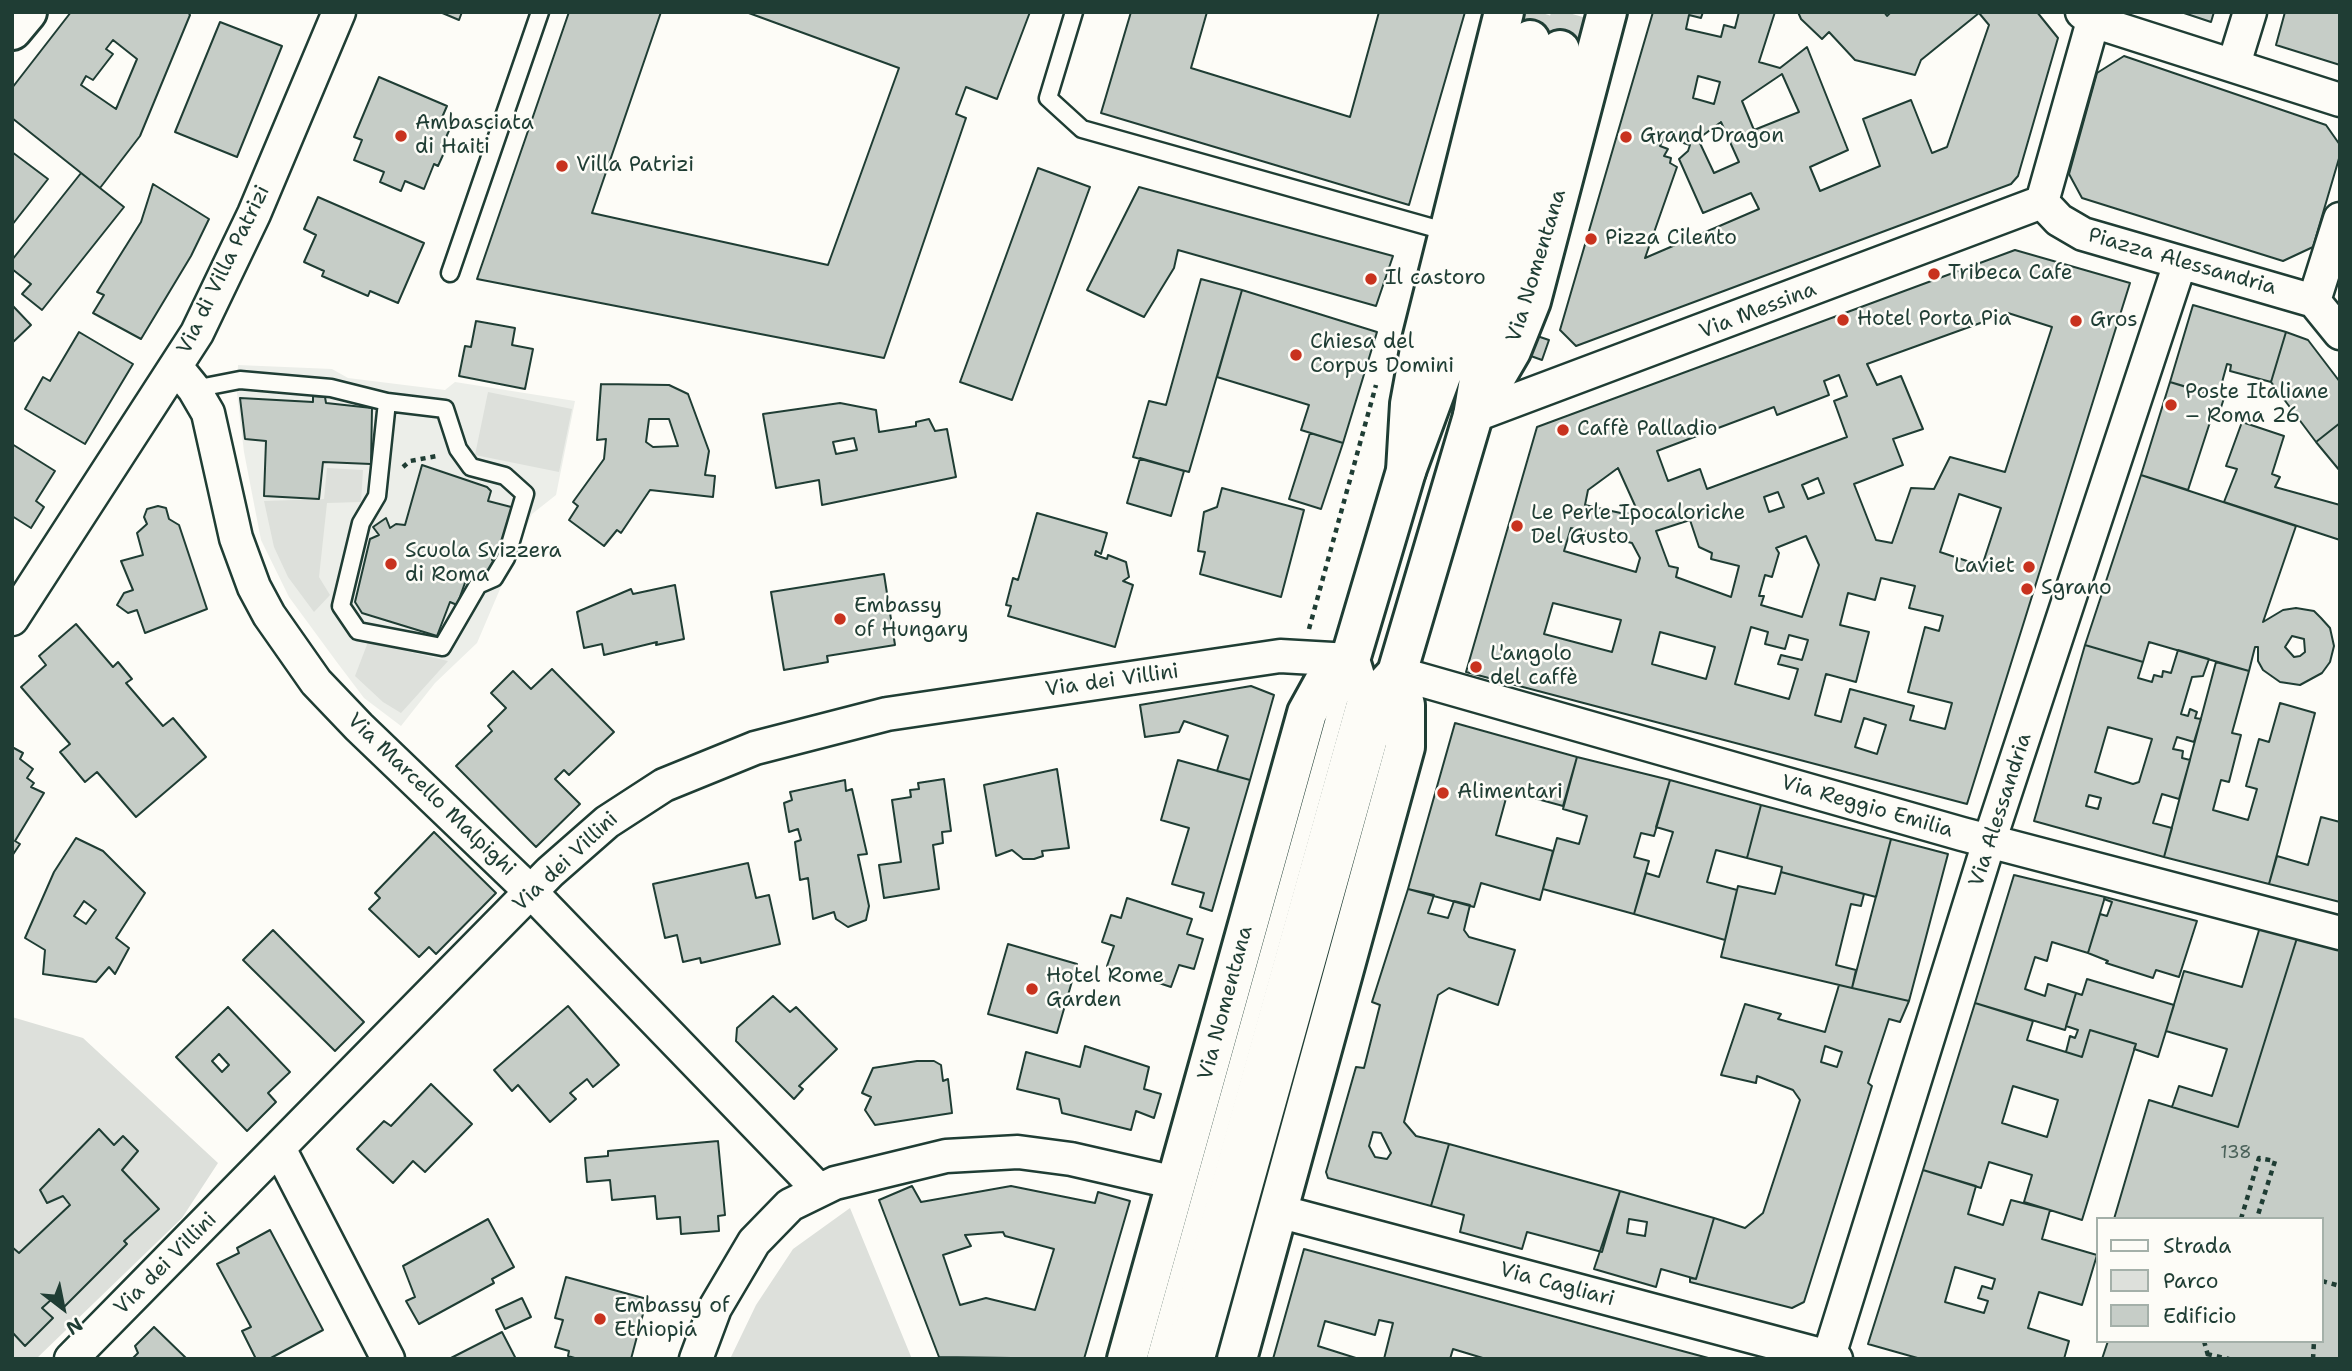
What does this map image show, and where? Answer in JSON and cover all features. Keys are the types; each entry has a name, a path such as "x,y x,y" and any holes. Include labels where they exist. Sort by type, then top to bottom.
{"main road":[{"path":"12,30 27,12"},
{"name":"Via Nomentana","path":"1127,1359 1307,713 1323,684 1350,660 1406,471 1414,381 1448,232 1504,12"},
{"name":"Via Nomentana","path":"1182,1359 1365,708 1397,673 1473,416 1511,351 1531,301 1607,12"},
{"path":"1406,471 1456,335 1545,45 1491,307 1473,416"},
{"path":"1350,660 1365,708"},
{"name":"Via Nomentana","path":"1237,1359 1405,747 1405,705 1397,673"}],"street":[{"name":"Via di Villa Patrizi","path":"12,619 186,378 224,280 339,12"},
{"path":"2234,64 2250,12"},
{"path":"2042,202 2088,17 2340,100"},
{"name":"Via Messina","path":"1473,416 2042,202"},
{"name":"Piazza Alessandria","path":"2042,202 2059,220 2082,234 2314,301"},
{"path":"2340,219 2314,301 2340,333"},
{"name":"Via Alessandria","path":"1831,1358 1989,842 2180,263"},
{"name":"Via Marcello Malpighi","path":"186,378 213,427 236,538 254,587 283,636 316,682 531,892 819,1189"},
{"name":"Via dei Villini","path":"71,1359 280,1150 531,892 593,832 646,796 710,764 803,734 911,710 1262,659 1302,655 1350,660"},
{"name":"Via Reggio Emilia","path":"1397,673 1989,842 2340,933"},
{"path":"280,1150 388,1359"},
{"path":"696,1359 715,1308 754,1242 790,1205 819,1189 856,1176 946,1156 1018,1152 1071,1158 1177,1183"},
{"name":"Via Cagliari","path":"1278,1211 1831,1358"}],"lane":[{"path":"450,273 540,12"},
{"path":"1074,12 1048,98 1082,129 1448,232"},
{"path":"186,378 331,388 387,402 445,409 458,449 471,467 505,476 525,494 506,558 494,578 478,585 442,647 358,631 341,606 361,523 378,488 387,402"},
{"name":"Via Nomentana","path":"1155,1359 1350,660"},
{"name":"Via Nomentana","path":"1206,1359 1353,841 1397,673"}],"path":[{"path":"378,488 410,461 458,449"},
{"path":"2242,1217 2259,1158 2275,1161 2257,1217"},
{"path":"2208,1357 2229,1359"}],"shaded area":[{"name":"Scuola Svizzera di Roma","path":"238,365 332,369 348,378 445,390 455,382 575,401 556,495 532,514 477,643 435,683 401,726 364,698 336,661 289,597 261,540 244,452 237,393"}],"green space":[{"path":"488,392 572,409 559,472 475,455"},
{"path":"327,468 363,470 361,502 327,503 319,577 330,595 314,612 288,577 274,547 264,501 324,499"},
{"path":"368,642 448,661 401,713 383,702 355,676"},
{"path":"12,1017 83,1038 218,1163 182,1218 36,1359 12,1359"},
{"path":"850,1208 912,1359 730,1359 756,1305 793,1249"}],"building":[{"path":"71,12 188,12 190,15 140,136 100,188 12,118 12,88","holes":["113,40 137,59 116,109 81,85 86,76 93,80 113,54 106,49"]},
{"path":"440,12 462,12 459,20"},
{"name":"Villa Patrizi","path":"569,12 661,12 592,213 828,265 899,68 746,12 1030,12 997,99 966,87 956,114 966,118 884,358 477,279"},
{"path":"1131,12 1207,12 1191,68 1350,117 1379,12 1465,12 1409,205 1101,113"},
{"path":"1653,12 1703,12 1701,18 1689,15 1686,29 1721,37 1724,25 1735,28 1739,12 1775,12 1759,62 1780,68 1807,47 1848,150 1810,167 1820,191 1880,166 1863,119 1911,100 1932,153 1947,147 1989,25 1979,13 1921,60 1915,75 1855,60 1829,32 1822,39 1801,19 1798,12 1884,12 1887,16 1891,12 2037,12 2058,38 2018,176 2011,184 1576,346 1560,330","holes":["1782,74 1799,112 1754,130 1742,101","1698,76 1720,82 1714,104 1693,98","1721,122 1739,162 1714,173 1698,139","1664,137 1690,145 1688,151 1679,159 1703,213 1751,193 1759,209 1645,258 1677,167 1670,163 1671,158 1664,156 1668,149 1660,146"]},
{"path":"2181,12 2214,12 2211,22"},
{"path":"2285,12 2340,12 2340,65 2276,45"},
{"path":"220,22 282,46 237,157 175,132"},
{"path":"2124,56 2326,125 2340,145 2340,155 2313,247 2283,261 2082,198 2069,174 2097,73"},
{"path":"379,77 447,106 440,122 451,126 444,142 448,144 438,166 434,164 424,189 405,181 401,191 380,182 384,172 354,160 362,140 354,137"},
{"path":"12,152 48,179 12,225"},
{"path":"1038,168 1090,187 1012,400 960,382"},
{"path":"81,173 124,207 42,310 22,294 31,284 12,269 12,260"},
{"path":"153,184 209,219 191,256 141,339 93,313 104,295 97,292 141,222"},
{"path":"1139,187 1393,256 1376,306 1178,250 1174,268 1144,317 1087,290"},
{"path":"318,197 424,243 398,303 370,291 368,296 322,276 324,271 304,262 316,235 304,229"},
{"path":"2015,250 2130,283 1967,804 1466,672 1537,427","holes":["2008,313 2052,327 2005,472 1950,457 1934,489 1911,488 1892,543 1876,540 1854,484 1903,465 1893,439 1923,429 1901,376 1877,385 1867,364","1839,375 1847,396 1834,401 1847,437 1707,489 1700,469 1668,481 1657,451 1774,407 1777,415 1829,395 1824,381","1618,468 1637,510 1625,514 1585,505 1588,490","1818,478 1824,493 1808,499 1802,485","1778,492 1784,507 1769,512 1764,497","1959,494 2001,508 1982,566 1940,552","1690,520 1699,547 1712,553 1711,559 1739,566 1731,597 1676,577 1678,568 1669,566 1656,531","1571,528 1632,543 1640,558 1636,572 1564,551","1806,536 1819,565 1802,617 1761,605 1764,596 1759,596 1765,575 1772,577 1779,553 1776,548","1881,578 1915,586 1909,608 1943,616 1939,631 1925,627 1908,692 1952,703 1945,729 1910,720 1914,706 1850,689 1841,722 1815,715 1826,674 1856,682 1869,632 1840,625 1848,593 1875,600","1553,603 1621,620 1612,652 1544,634","1751,627 1768,632 1765,644 1785,649 1789,635 1808,640 1802,660 1781,655 1778,664 1798,669 1789,699 1735,684","1660,632 1715,647 1706,679 1652,664","1864,718 1886,725 1877,754 1855,747"]},
{"path":"1201,279 1242,290 1189,472 1133,457 1149,401 1166,405"},
{"name":"Chiesa del Corpus Domini","path":"1242,290 1377,332 1343,443 1301,430 1309,405 1217,377"},
{"path":"12,305 31,325 12,343"},
{"path":"2193,305 2286,332 2271,382 2230,371 2231,365 2227,364 2218,397 2170,382"},
{"path":"476,321 515,328 512,345 533,349 525,389 459,376 465,346 471,347"},
{"path":"79,332 133,364 85,444 25,409 43,377 50,381"},
{"path":"2286,332 2308,340 2340,382 2340,423 2316,442 2271,382"},
{"path":"1534,335 1549,340 1542,360 1528,355"},
{"path":"2170,382 2224,398 2218,417 2212,416 2188,490 2141,475"},
{"path":"601,384 669,385 688,394 709,451 705,475 715,476 713,497 650,490 621,533 617,530 604,546 569,520 578,506 573,502 604,459 606,439 597,440","holes":["649,419 669,419 678,446 653,447 646,442"]},
{"path":"313,396 325,397 326,403 372,408 371,464 323,462 319,499 264,496 266,441 245,439 240,398 313,402"},
{"path":"840,403 876,410 879,432 916,426 916,422 929,419 935,431 947,429 956,477 822,505 819,480 776,488 763,414","holes":["854,438 857,450 836,454 833,442"]},
{"path":"2242,422 2284,436 2272,474 2280,477 2275,487 2340,505 2340,540 2224,502 2237,469 2226,466"},
{"path":"2340,423 2340,471 2316,442"},
{"path":"1310,433 1343,443 1321,509 1289,499"},
{"path":"12,444 55,471 36,501 44,507 31,528 12,516"},
{"path":"1140,458 1184,471 1171,516 1127,503"},
{"path":"422,465 487,487 491,491 488,501 515,508 502,556 493,553 492,560 499,564 495,574 486,570 466,580 457,605 450,602 437,636 362,613 355,602 370,539 379,535 373,527 386,518 390,528 396,524 405,525"},
{"path":"2141,475 2296,526 2263,622 2283,610 2296,608 2314,611 2330,628 2334,646 2330,662 2322,673 2300,685 2280,682 2263,670 2258,661 2258,647 2255,647 2249,671 2149,642 2143,662 2085,645","holes":["2292,636 2304,639 2305,652 2300,656 2294,657 2285,647"]},
{"path":"1222,488 1304,510 1281,597 1200,574 1205,552 1198,551 1204,512 1217,507"},
{"path":"158,506 166,508 169,519 179,525 207,609 145,633 137,610 128,613 117,605 124,593 133,590 121,561 143,555 137,533 147,524 144,517 147,509"},
{"path":"1037,513 1107,533 1101,554 1096,551 1095,555 1107,559 1108,555 1126,562 1129,577 1123,581 1133,585 1115,647 1008,616 1011,606 1006,605 1013,578 1018,580"},
{"path":"884,574 895,645 827,656 828,662 784,670 771,592"},
{"path":"675,585 684,639 656,645 657,642 604,655 602,644 584,648 577,612 631,589 633,594"},
{"path":"76,624 113,667 118,662 132,679 126,683 163,726 173,718 206,757 136,817 97,772 85,782 60,752 70,744 21,687 46,665 39,656"},
{"path":"2085,645 2143,662 2138,678 2152,682 2154,675 2162,677 2163,671 2171,673 2178,650 2209,659 2203,676 2192,677 2181,714 2188,716 2190,709 2197,712 2195,718 2201,719 2194,742 2177,737 2173,749 2183,751 2182,758 2190,760 2179,799 2162,794 2153,823 2172,828 2164,857 2034,821","holes":["2108,727 2152,739 2139,782 2133,784 2095,772","2089,795 2101,798 2098,809 2086,806"]},
{"path":"2216,662 2249,671 2232,733 2241,735 2229,782 2221,780 2213,810 2248,820 2257,789 2246,786 2259,739 2269,742 2280,703 2315,713 2269,884 2164,857"},
{"path":"552,669 614,732 569,775 564,770 555,779 580,804 536,847 456,766 492,731 488,726 506,708 491,693 513,671 531,689"},
{"path":"1251,686 1274,695 1250,780 1217,771 1228,736 1184,721 1179,732 1145,737 1140,705"},
{"path":"1455,723 1577,757 1563,806 1508,791 1496,835 1553,851 1540,900 1481,883 1474,907 1408,889"},
{"path":"12,747 23,753 20,759 33,769 27,778 34,783 31,787 44,793 15,841 20,844 12,856"},
{"path":"1577,757 1670,780 1654,836 1641,833 1634,857 1649,861 1634,914 1543,889 1557,838 1579,844 1587,816 1563,809"},
{"path":"1178,760 1250,780 1212,911 1200,907 1204,893 1172,884 1189,828 1161,820"},
{"path":"1057,769 1069,848 1042,851 1043,856 1034,859 1023,859 1012,850 996,856 984,785"},
{"path":"944,779 951,831 942,832 943,843 933,845 939,889 884,898 879,865 901,862 892,800 911,797 910,790 919,789 918,783"},
{"path":"845,780 846,791 852,789 867,854 858,855 869,906 866,920 848,927 836,919 834,912 813,919 808,878 800,880 795,842 801,840 798,829 789,832 784,803 792,800 790,792"},
{"path":"1670,780 1761,805 1747,858 1716,850 1707,882 1737,890 1725,940 1634,914 1646,873 1659,877 1673,832 1656,827"},
{"path":"1761,805 1891,839 1876,897 1781,872 1782,867 1747,858"},
{"path":"2321,817 2340,822 2340,902 2269,884 2277,856 2308,865"},
{"path":"434,832 496,893 436,954 429,947 419,957 369,909 380,898 375,893"},
{"path":"76,838 103,851 145,893 116,938 129,948 115,974 109,967 96,982 43,974 45,950 25,938 54,872","holes":["84,901 96,910 86,924 74,916"]},
{"path":"1891,839 1948,854 1909,1001 1852,988"},
{"path":"748,863 756,898 769,895 780,944 701,963 700,958 683,962 677,935 665,938 653,884"},
{"path":"1781,872 1864,894 1861,906 1851,904 1836,965 1856,970 1852,988 1721,957 1738,886 1775,894"},
{"path":"2014,875 2105,897 2088,953 2052,942 2047,961 2035,957 2025,989 2045,996 2048,984 2076,993 2065,1030 1975,1003"},
{"path":"1408,889 1434,895 1428,913 1448,918 1454,901 1470,905 1464,930 1469,937 1515,950 1498,1005 1449,988 1438,995 1404,1122 1416,1136 1449,1144 1431,1206 1328,1178 1326,1172 1356,1067 1364,1068 1380,1005 1372,1002","holes":["1373,1132 1381,1133 1391,1153 1387,1159 1375,1157 1369,1146"]},
{"path":"2105,897 2197,921 2179,977 2156,970 2153,978 2106,963 2108,961 2088,953 2100,914 2107,916 2112,902 2104,899"},
{"path":"1127,898 1192,919 1187,934 1203,939 1194,969 1179,965 1171,987 1107,966 1114,946 1102,942 1111,915 1121,918"},
{"path":"2260,927 2297,938 2238,1127 2172,1107 2179,1086 2212,1096 2227,1049 2166,1031 2184,971 2242,987"},
{"path":"273,930 364,1022 335,1051 243,960"},
{"path":"2297,938 2340,950 2340,1359 2102,1359 2107,1343 2324,1343 2324,1217 2115,1217 2149,1100 2238,1127"},
{"name":"Hotel Rome Garden","path":"1008,944 1077,964 1057,1033 988,1014"},
{"path":"2087,979 2174,1005 2158,1057 2134,1049 2136,1044 2090,1030 2082,1057 2066,1052 2070,1036 2075,1038 2078,1030 2066,1026 2076,993 2082,995"},
{"path":"1839,985 1909,1001 1900,1022 1889,1019 1868,1083 1872,1086 1804,1302 1792,1308 1690,1282 1690,1278 1696,1279 1714,1218 1745,1228 1763,1213 1800,1100 1793,1090 1757,1076 1756,1083 1721,1075 1745,1004 1781,1014 1778,1019 1825,1032","holes":["1825,1046 1842,1052 1837,1067 1821,1062"]},
{"path":"773,996 790,1012 796,1007 837,1049 799,1086 803,1089 794,1099 736,1041 737,1028"},
{"path":"1975,1003 2033,1021 2027,1040 2082,1057 2090,1030 2136,1044 2082,1220 2024,1202 2032,1175 1989,1162 1981,1188 1923,1170","holes":["2013,1086 2058,1100 2047,1137 2002,1123"]},
{"path":"568,1006 619,1065 593,1087 587,1079 570,1093 576,1099 550,1122 518,1085 512,1091 494,1070"},
{"path":"228,1007 290,1072 268,1093 276,1102 247,1131 176,1057","holes":["219,1054 229,1065 222,1072 212,1061"]},
{"path":"1085,1046 1149,1067 1144,1089 1161,1094 1154,1118 1136,1111 1131,1130 1062,1113 1059,1099 1017,1089 1026,1052 1080,1067"},
{"path":"934,1061 941,1065 943,1081 948,1079 952,1113 875,1125 865,1110 871,1097 862,1093 873,1068"},
{"path":"431,1084 472,1124 425,1172 413,1161 393,1183 357,1149 384,1121 391,1126"},
{"path":"99,1129 114,1145 123,1136 138,1151 122,1170 159,1209 124,1241 127,1244 62,1309 52,1299 42,1308 53,1318 25,1346 12,1332 12,1247 19,1253 70,1205 63,1196 47,1203 40,1190"},
{"path":"718,1141 725,1215 718,1216 719,1231 681,1234 680,1217 657,1219 655,1196 612,1200 610,1180 587,1182 585,1158 608,1156 608,1151"},
{"path":"1449,1144 1620,1191 1602,1252 1527,1232 1522,1249 1460,1232 1464,1215 1431,1206"},
{"path":"1923,1170 1976,1186 1968,1214 2003,1225 2011,1200 2050,1210 2042,1239 2096,1255 2082,1305 2039,1292 2028,1328 2069,1341 2064,1359 1921,1359 1868,1344","holes":["1955,1267 1995,1279 1992,1289 1982,1286 1978,1298 1988,1301 1984,1313 1945,1302"]},
{"path":"912,1186 921,1202 1011,1186 1095,1203 1098,1192 1130,1201 1084,1359 939,1357 879,1200","holes":["1003,1232 1005,1236 1054,1249 1035,1310 986,1298 960,1305 943,1255 971,1246 965,1235"]},
{"path":"1620,1191 1714,1218 1696,1279 1661,1269 1656,1287 1594,1269","holes":["1629,1219 1647,1222 1645,1236 1627,1233"]},
{"path":"488,1219 514,1267 492,1279 494,1283 419,1324 406,1301 415,1297 403,1266"},
{"path":"270,1230 323,1330 269,1359 256,1359 242,1331 251,1327 217,1264 239,1253 237,1248"},
{"path":"1304,1249 1712,1359 1486,1359 1453,1349 1450,1359 1384,1359 1393,1323 1379,1320 1375,1335 1325,1321 1318,1346 1359,1359 1273,1359"},
{"name":"Embassy of Ethiopia","path":"566,1277 647,1299 631,1359 578,1359 568,1356 569,1351 555,1347 563,1320 555,1318"},
{"path":"522,1298 531,1317 505,1329 496,1310"},
{"path":"154,1327 187,1359 132,1359 138,1353 135,1346"},
{"path":"502,1332 516,1359 449,1359"}],"tunnel":[{"path":"1530,40 1539,12"},
{"path":"1560,50 1571,12"}],"place":[{"name":"Ambasciata di Haiti","path":"401,136"},
{"name":"Grand Dragon","path":"1626,137"},
{"name":"Villa Patrizi","path":"562,166"},
{"name":"Pizza Cilento","path":"1591,239"},
{"name":"Tribeca Cafe","path":"1934,274"},
{"name":"Il castoro","path":"1371,279"},
{"name":"Hotel Porta Pia","path":"1843,320"},
{"name":"Gros","path":"2076,321"},
{"name":"Chiesa del Corpus Domini","path":"1296,355"},
{"name":"Poste Italiane – Roma 26","path":"2171,405"},
{"name":"Caffè Palladio","path":"1563,430"},
{"name":"Le Perle Ipocaloriche Del Gusto","path":"1517,526"},
{"name":"Scuola Svizzera di Roma","path":"391,564"},
{"name":"Laviet","path":"2029,567"},
{"name":"Sgrano","path":"2027,589"},
{"name":"Embassy of Hungary","path":"840,619"},
{"name":"L'angolo del caffè","path":"1476,667"},
{"name":"Alimentari","path":"1443,793"},
{"name":"Hotel Rome Garden","path":"1032,989"},
{"name":"Embassy of Ethiopia","path":"600,1319"}]}
